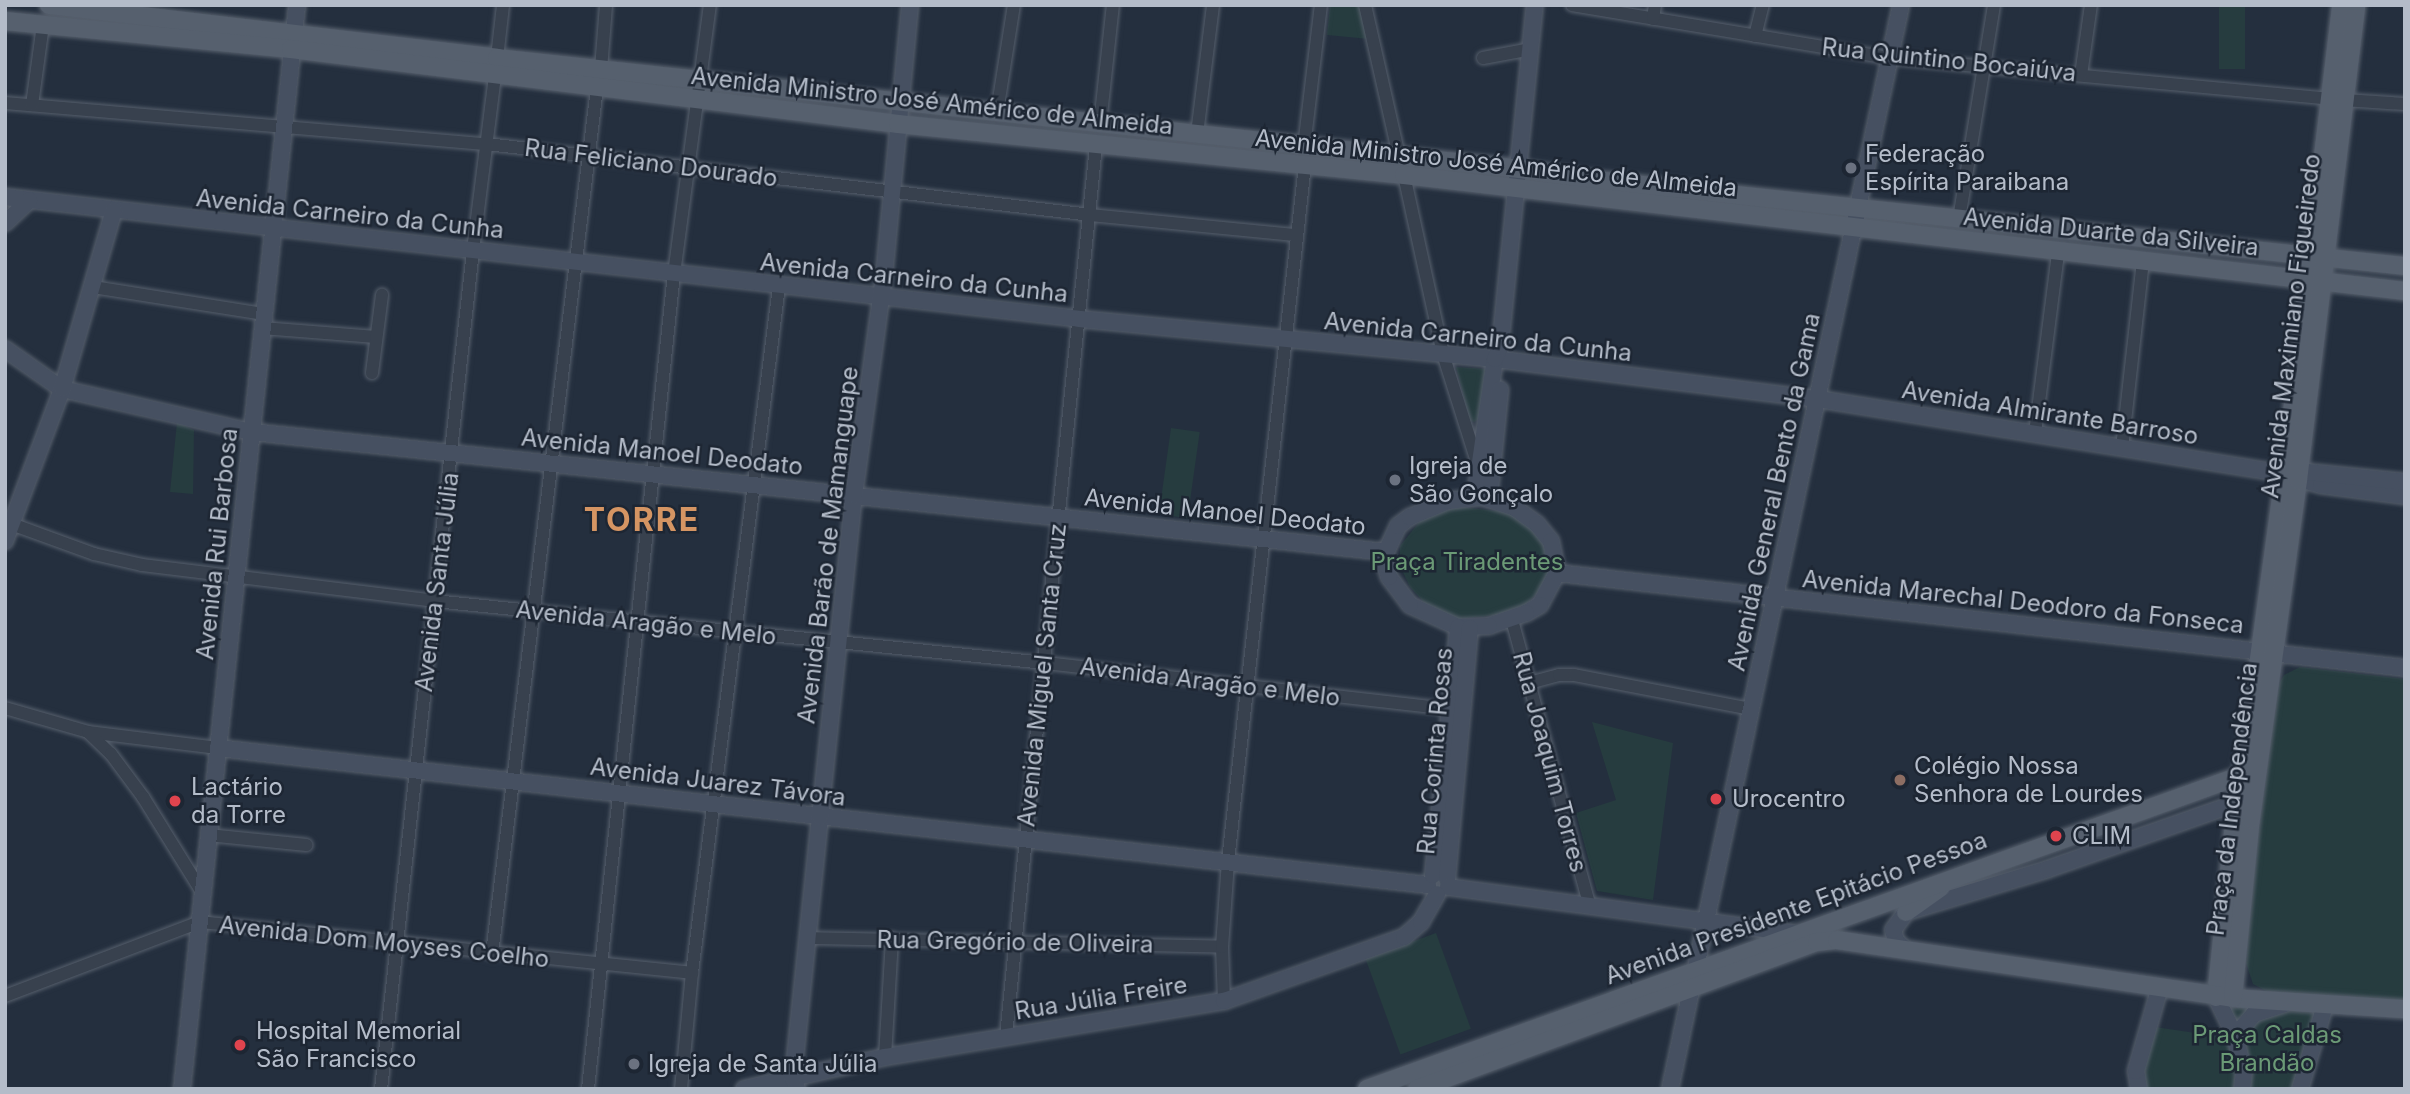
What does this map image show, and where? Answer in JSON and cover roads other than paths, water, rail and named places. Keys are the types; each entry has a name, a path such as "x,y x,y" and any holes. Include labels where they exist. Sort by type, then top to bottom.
{"main road":[{"name":"Avenida Ministro José Américo de Almeida","path":"49,5 293,41 496,67 597,88 898,124 1096,146 1304,156 1399,156 1857,208"},
{"name":"Avenida Maximiano Figueiredo","path":"2267,652 2336,99 2342,5"},
{"name":"Avenida Maximiano Figueiredo","path":"2336,99 2356,5"},
{"name":"Avenida Ministro José Américo de Almeida","path":"5,21 293,41"},
{"name":"Avenida Ministro José Américo de Almeida","path":"496,67 601,69 1197,134 1404,175 1854,227"},
{"name":"Avenida Duarte da Silveira","path":"1857,208 2405,266"},
{"name":"Avenida Duarte da Silveira","path":"1854,227 2058,253 2405,291"},
{"name":"Praça da Independência","path":"2225,998 2236,803 2267,652"},
{"name":"Praça da Independência","path":"2225,998 2251,819 2267,652"},
{"name":"Avenida Presidente Epitácio Pessoa","path":"1367,1089 1793,933 2242,775"},
{"path":"1906,912 1958,875"},
{"name":"Avenida Presidente Epitácio Pessoa","path":"1418,1089 1817,942 1837,940 1906,950"},
{"path":"1906,950 2225,998 2405,1010"}],"street":[{"name":"Avenida Rui Barbosa","path":"182,1089 234,576 297,5"},
{"name":"Avenida Santa Júlia","path":"381,1089 399,944 434,601 453,452 473,250 503,5"},
{"path":"601,69 606,5"},
{"path":"588,1089 674,274 710,5"},
{"name":"Avenida Barão de Mamanguape","path":"795,1083 854,495 882,296 910,5"},
{"path":"998,112 1014,5"},
{"path":"1100,124 1113,5"},
{"path":"1197,134 1213,5"},
{"path":"1223,1001 1222,947 1228,861 1321,5"},
{"path":"1365,5 1399,156"},
{"path":"1482,498 1520,169 1535,5"},
{"name":"Rua Quintino Bocaiúva","path":"1572,5 1890,58 1984,69 2405,104"},
{"path":"1653,19 1655,5"},
{"path":"1755,36 1763,5"},
{"name":"Avenida General Bento da Gama","path":"1670,1089 1901,5"},
{"path":"1959,219 1994,5"},
{"path":"2081,75 2091,5"},
{"path":"32,105 43,25"},
{"path":"1483,58 1531,49"},
{"path":"492,954 597,88"},
{"name":"Rua Feliciano Dourado","path":"5,103 282,125 487,145 1091,215 1296,235"},
{"name":"Avenida Miguel Santa Cruz","path":"1006,1036 1096,146"},
{"path":"1404,175 1443,354 1478,465 1482,498"},
{"name":"Avenida Carneiro da Cunha","path":"5,197 1080,319 1443,354 1499,355 1818,399"},
{"path":"5,223 29,201"},
{"path":"7,529 62,389 114,210"},
{"path":"2035,433 2058,253"},
{"path":"2122,448 2143,262"},
{"path":"93,286 262,321 376,337"},
{"path":"681,1089 692,973 779,286"},
{"path":"372,373 382,295"},
{"path":"5,349 62,389"},
{"path":"1478,465 1499,355"},
{"name":"Avenida Manoel Deodato","path":"62,389 252,432 1262,541 1386,552"},
{"name":"Avenida Almirante Barroso","path":"1818,399 2288,474 2405,496"},
{"name":"Avenida Almirante Barroso","path":"2288,474 2405,482"},
{"path":"1482,498 1515,508 1537,524 1550,541 1557,573 1540,605 1511,620 1464,627 1410,605 1389,577 1386,552 1398,526 1410,517 1448,501 1482,498"},
{"name":"Avenida Aragão e Melo","path":"7,529 116,560 434,601 1045,663 1454,709"},
{"name":"Avenida Marechal Deodoro da Fonseca","path":"1557,573 2267,652"},
{"name":"Rua Joaquim Torres","path":"1511,620 1589,904"},
{"name":"Rua Corinta Rosas","path":"1438,884 1464,627"},
{"name":"Praça da Independência","path":"2267,652 2405,668"},
{"path":"1528,683 1559,675 1574,675 1751,709"},
{"name":"Avenida Juarez Távora","path":"5,708 88,732 820,817 1438,884 1793,933"},
{"path":"88,732 111,754 143,797 202,892"},
{"name":"Avenida Presidente Epitácio Pessoa","path":"1906,950 1896,941 1893,930 1906,912 2048,869 2236,803"},
{"path":"208,835 306,845"},
{"name":"Rua Júlia Freire","path":"744,1089 795,1083 885,1057 1223,1001 1404,937 1421,922 1438,884"},
{"name":"Avenida Dom Moyses Coelho","path":"5,996 200,922 692,973"},
{"name":"Rua Gregório de Oliveira","path":"808,938 1222,947"},
{"path":"885,1057 892,938"},
{"path":"2131,1089 2159,990"},
{"path":"2225,998 2244,1071 2242,1089"},
{"path":"2235,1035 2254,1014 2286,1003"},
{"path":"2300,1089 2325,1005"},
{"path":"2136,1071 2139,1089"}],"place":[{"name":"Federação Espírita Paraibana","path":"1851,168"},
{"name":"Igreja de São Gonçalo","path":"1395,480"},
{"name":"Colégio Nossa Senhora de Lourdes","path":"1900,780"},
{"name":"Urocentro","path":"1716,799"},
{"name":"Lactário da Torre","path":"175,801"},
{"name":"CLIM","path":"2056,836"},
{"name":"Hospital Memorial São Francisco","path":"240,1045"},
{"name":"Igreja de Santa Júlia","path":"634,1064"}],"district":[{"name":"TORRE","path":"642,520"}],"park label":[{"name":"Praça Tiradentes","path":"1467,562"},
{"name":"Praça Caldas Brandão","path":"2267,1049"}]}
